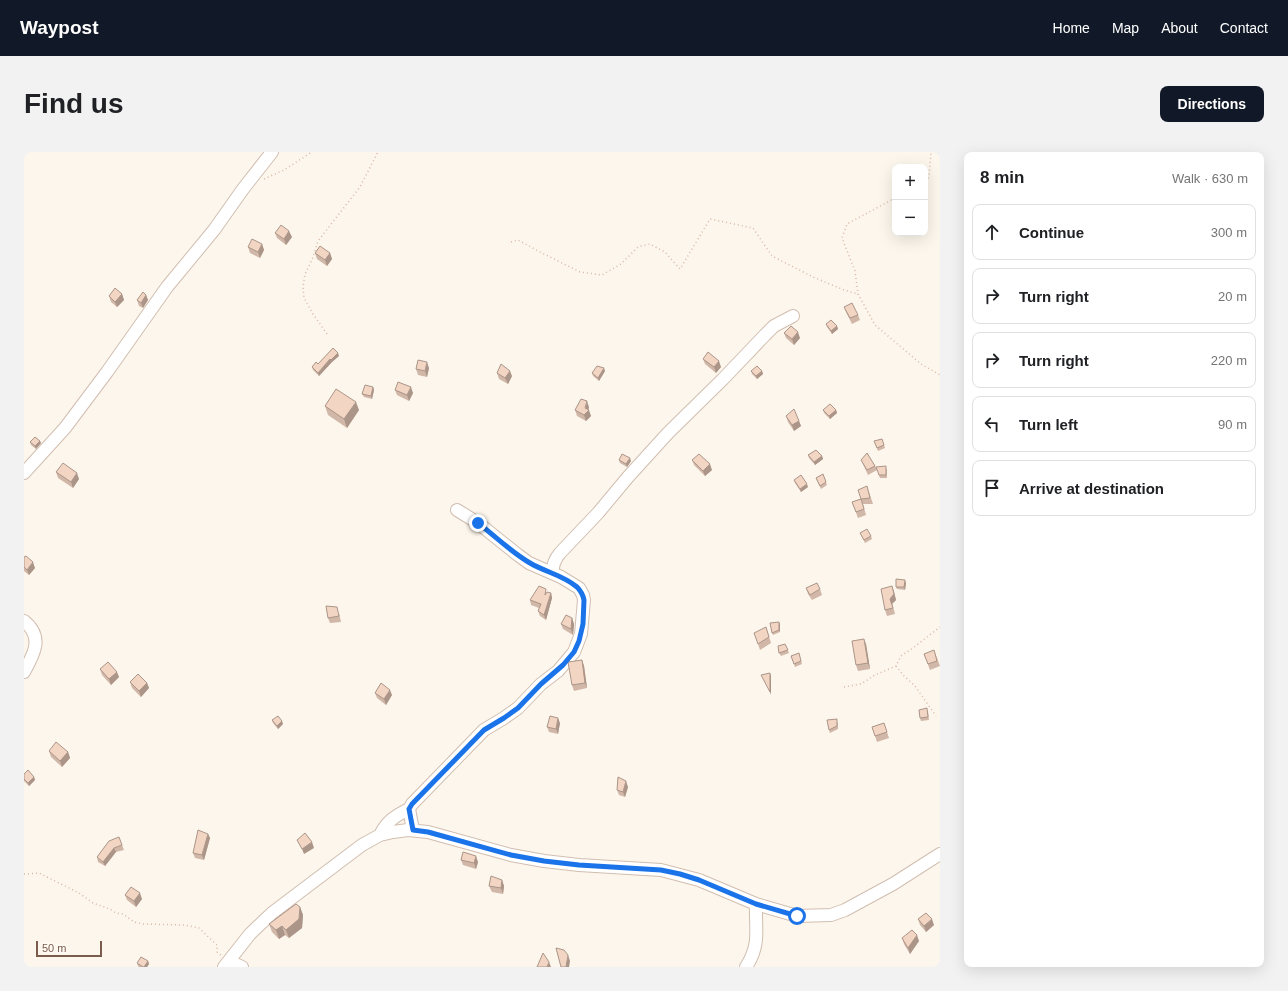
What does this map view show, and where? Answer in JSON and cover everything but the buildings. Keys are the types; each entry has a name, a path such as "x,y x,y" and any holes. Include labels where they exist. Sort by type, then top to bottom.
{"street":[{"path":"24,473 65,428 107,372 167,287 214,230 272,152"},
{"path":"553,573 555,559 598,513 668,433 723,380 765,334 774,326 793,316"},
{"path":"380,835 387,823 409,809 424,790 449,767 484,730 518,708 541,684 563,665 574,652 581,634 584,607 583,595 579,588 561,577 530,563 484,527 457,510"},
{"path":"24,621 30,625 34,631 36,641 35,651 24,672"},
{"path":"409,809 413,830"},
{"path":"242,967 226,964 241,944 264,919 353,851 380,835 393,832 413,830 428,832 511,855 544,861 579,865 661,870 699,880 756,904 797,916 831,915 845,910 871,897 940,854"},
{"path":"746,967 752,958 756,944 756,904"}],"path":[{"path":"264,179 284,170 312,152"},
{"path":"327,334 304,298 303,287 305,274 312,260 318,241 360,187 378,152"},
{"path":"928,179 931,152"},
{"path":"892,200 847,224 842,238 855,271 858,294 875,325 921,364 940,374"},
{"path":"511,242 518,240 580,272 602,275 621,264 638,247 650,244 665,252 680,269 710,219 752,228 772,256 813,277 858,294"},
{"path":"844,687 861,684 896,666 901,656 940,627"},
{"path":"896,666 915,686 936,716"},
{"path":"24,874 39,873 79,892 94,903 116,913 123,914 134,922 199,928 217,945 217,952 226,964"}],"route":[{"path":"478,523 530,563 561,577 579,588 584,600 581,634 574,652 563,665 541,684 518,708 484,730 412,804 409,809 413,830 447,836 511,855 544,861 579,865 661,870 680,874 732,893 756,904 797,916"}]}
